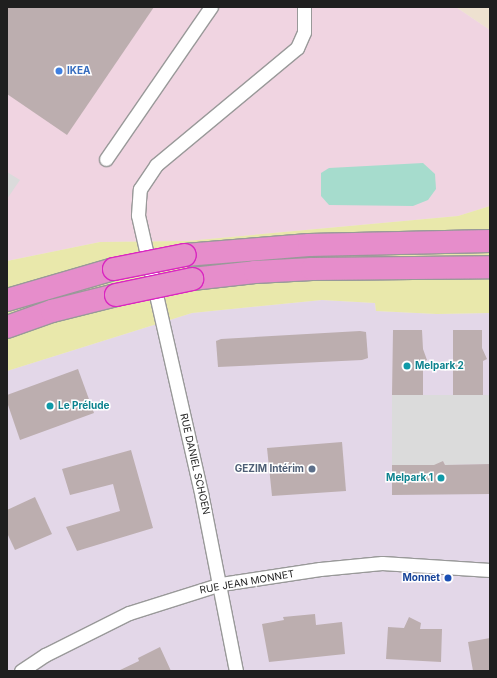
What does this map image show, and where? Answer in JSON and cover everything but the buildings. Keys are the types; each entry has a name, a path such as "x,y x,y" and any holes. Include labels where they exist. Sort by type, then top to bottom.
{"highway":[{"path":"7,300 114,269 185,255 309,245 490,241"},
{"path":"7,328 52,311 116,295 192,279 291,270 490,267"}],"street":[{"path":"106,159 211,7"},
{"name":"RUE DANIEL SCHOEN","path":"236,671 221,584 138,215 140,189 156,165 297,48 304,32 304,7"},
{"name":"RUE JEAN MONNET","path":"21,671 45,655 129,613 221,584 320,569 382,563 490,570"}],"shaded area":[{"path":"7,7 456,7 490,30 490,206 458,216 187,241 100,242 7,261"},
{"path":"456,7 490,7 490,30"},
{"path":"423,163 435,174 436,189 428,200 413,206 329,205 321,196 321,173 329,168"},
{"path":"7,172 20,180 7,199"},
{"path":"490,206 490,313 437,314 376,311 375,303 322,300 192,313 7,371 7,261 100,242 187,241 458,216"},
{"path":"322,300 375,303 376,311 437,314 490,313 490,671 7,671 7,371 192,313"},
{"path":"392,395 490,395 490,464 445,465 443,461 438,465 392,465"}],"place":[{"name":"IKEA","path":"59,71"},
{"name":"Melpark 2","path":"407,366"},
{"name":"Le Prélude","path":"50,406"},
{"name":"GEZIM Intérim","path":"312,469"},
{"name":"Melpark 1","path":"441,478"},
{"name":"Monnet","path":"448,578"}]}
